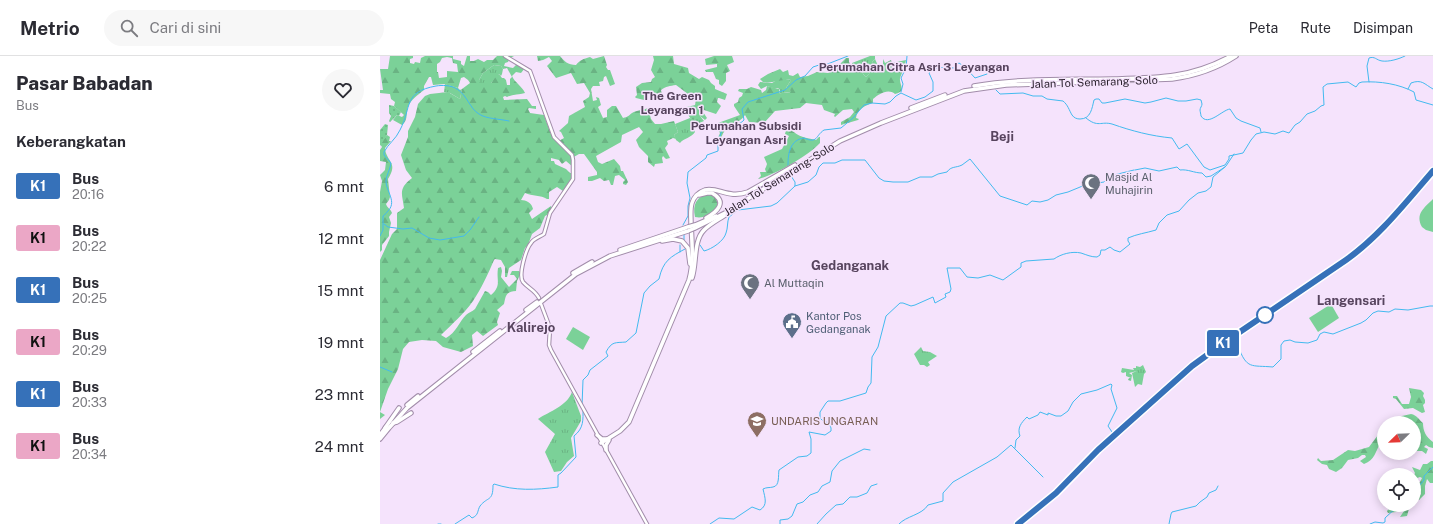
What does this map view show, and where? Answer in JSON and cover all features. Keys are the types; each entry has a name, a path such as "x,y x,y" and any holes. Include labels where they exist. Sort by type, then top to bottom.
{"highway":[{"name":"Jalan Tol Semarang–Solo","path":"380,439 407,408 576,274 610,256 688,229 726,210 827,145 850,133 938,97 970,87 1004,82 1172,76 1208,68 1231,56"},
{"name":"Jalan Tol Semarang–Solo","path":"695,225 713,220 836,143 866,129 964,90 1006,85 1172,79 1209,71 1236,56"},
{"path":"606,450 608,440 629,422 691,272 692,202 697,195 709,190 726,194 741,194 748,192 795,165"},
{"path":"1018,524 1049,499 1120,431 1180,378 1208,356 1364,248 1387,226 1433,172"},
{"path":"692,278 694,257 694,202 702,194 710,193 715,195 720,204 718,210 695,225"},
{"path":"602,443 625,429 632,418 692,278 695,267 698,240 702,232 741,203"},
{"name":"Jalan Tol Semarang–Solo","path":"380,435 411,401 564,280 584,266 615,252 688,229"},
{"path":"642,245 673,239 682,240 686,244 689,251 690,269 683,294"},
{"path":"496,339 500,335"},
{"path":"469,352 483,344"},
{"path":"383,431 399,408"},
{"path":"392,424 411,413"},
{"path":"1021,524 1120,431"},
{"path":"597,435 602,439 608,440"}],"main road":[{"path":"505,56 530,71 554,137 572,155 574,160 573,179 550,213 546,232 534,239 530,244 522,266 522,281 535,292 539,298"},
{"path":"541,304 550,326 549,345 551,350 647,524"}],"green space":[{"path":"390,56 413,56 413,58 410,59 410,63 414,64 415,62 420,63 421,58 425,56 453,56 453,59 461,61 461,64 464,66 467,56 470,56 470,61 478,59 484,62 487,60 493,60 497,56 514,56 505,63 504,66 513,68 517,64 525,68 521,73 516,72 512,76 525,93 507,97 505,96 503,97 504,100 527,99 532,106 536,106 536,109 528,109 530,113 544,115 551,134 557,142 564,138 559,131 568,123 569,116 585,107 583,101 589,97 590,93 584,83 577,84 571,73 556,78 547,66 552,61 549,57 538,61 537,56 560,56 566,62 576,65 585,58 590,57 593,59 604,56 607,65 606,67 610,70 615,84 610,86 606,76 604,77 603,81 599,82 600,86 593,86 591,89 593,101 597,100 596,97 599,98 601,105 598,107 603,118 607,117 607,110 612,106 616,106 623,118 634,112 648,108 651,119 655,124 674,121 678,132 674,135 676,139 673,138 667,141 668,144 665,148 670,158 666,159 663,156 663,163 655,164 654,167 648,162 648,156 639,147 636,140 643,132 639,127 622,135 621,142 596,156 598,162 602,164 614,159 620,166 621,171 623,171 628,182 626,185 623,184 625,180 619,175 615,176 613,185 611,185 609,180 604,181 600,178 588,181 588,177 597,175 597,172 584,154 579,154 572,158 573,167 566,161 562,164 559,160 551,158 551,161 554,161 555,164 566,169 570,173 573,173 571,181 563,191 557,187 549,192 549,199 525,193 521,200 527,201 531,205 533,209 529,213 532,219 551,206 552,209 549,214 545,216 540,228 532,234 521,260 509,268 507,277 505,277 505,267 501,260 495,259 473,301 462,315 441,335 446,338 455,330 466,315 475,309 485,291 491,295 494,292 498,285 498,268 501,267 501,277 509,287 517,279 514,275 510,275 512,271 519,271 521,273 517,281 516,291 508,293 504,304 497,310 500,313 497,322 498,325 483,336 477,331 472,335 473,346 461,352 443,347 436,341 422,340 409,342 403,349 398,369 388,389 380,412 380,260 392,234 397,229 397,213 404,208 402,195 403,188 412,178 406,170 401,155 408,137 408,131 415,117 418,104 425,96 448,92 460,99 462,89 470,83 464,77 461,78 458,88 444,84 433,85 431,77 429,77 424,86 424,90 409,104 406,119 402,125 393,120 397,115 402,117 404,115 394,106 395,102 391,99 390,94 380,93 380,90 383,90 380,69 388,69","holes":["442,58 452,58 453,63 457,64 458,72 447,71 447,77 439,78 437,64","494,65 501,66 503,69 507,68 512,77 510,79 510,85 507,85 506,80 499,74 491,83 479,83 483,73"]},
{"path":"653,56 673,56 674,64 688,68 689,73 699,79 702,77 709,80 715,86 715,89 727,94 725,100 718,98 717,102 721,106 716,114 704,110 703,112 707,118 705,120 700,116 694,120 691,118 687,107 695,105 696,100 676,85 668,86 661,90 662,95 647,92 645,93 646,97 644,100 636,98 636,87 642,83 651,82 655,77 651,70 654,60"},
{"path":"714,56 732,56 734,62 727,65 730,71 726,73 726,81 722,86 719,84 719,80 716,79 713,72 706,72 705,70 717,67 717,64 706,65 705,59"},
{"path":"870,56 875,56 875,59 872,62 874,66 866,77 862,71 862,65 852,67 852,63"},
{"path":"846,58 849,58 849,62 852,67 858,63 861,64 862,73 866,77 874,66 872,62 875,59 879,68 883,64 883,59 885,63 891,60 892,63 906,60 900,78 902,88 901,91 895,94 892,92 887,92 881,94 873,99 873,103 865,106 858,112 856,118 859,119 858,120 841,125 841,122 850,117 854,112 852,109 843,110 835,117 835,114 824,110 822,105 806,103 800,108 775,111 764,123 749,122 745,115 741,120 730,125 724,131 720,140 717,140 720,133 718,130 721,126 718,123 740,115 734,106 743,93 738,91 739,89 747,89 751,87 761,90 762,93 766,90 767,86 779,89 780,94 783,92 790,93 791,91 787,90 786,88 791,80 763,82 760,79 780,69 783,72 788,70 789,75 793,76 798,73 800,77 808,76 817,72 828,73 837,68"},
{"path":"494,65 501,66 503,69 501,76 499,74 491,83 479,83 483,73"},
{"path":"777,80 791,80 786,88 791,91 791,93 784,92 780,94 780,90 778,88 767,86 761,89 758,85 760,82 772,83"},
{"path":"445,84 460,90 462,89 460,99 450,93 444,92"},
{"path":"389,105 394,106 401,112 399,116 397,115 390,122 391,116 389,113"},
{"path":"700,116 704,121 695,125 695,132 680,143 676,140 674,135 678,132 675,124 690,118 694,120"},
{"path":"385,124 388,125 387,135 380,146 380,130"},
{"path":"791,129 796,134 806,138 816,140 820,137 820,143 808,154 791,164 773,174 758,179 761,176 760,172 766,172 765,169 767,164 764,157 782,149 789,136 785,134 786,130"},
{"path":"387,135 390,137 389,141 391,141 385,148 392,165 392,169 388,179 390,197 386,204 392,213 389,217 391,223 389,236 382,245 382,250 380,252 380,192 382,181 380,175 385,170 386,162 380,161 380,150 382,147 380,144"},
{"path":"710,193 715,198 717,207 711,214 695,217 694,208 696,201 702,196"},
{"path":"1433,199 1433,232 1422,227 1420,215 1426,205"},
{"path":"1331,304 1339,318 1318,332 1309,318"},
{"path":"573,327 590,337 583,350 566,339"},
{"path":"921,347 923,351 930,352 937,356 928,362 930,365 927,367 920,365 914,354"},
{"path":"1143,365 1146,372 1144,374 1142,385 1138,384 1135,387 1132,373 1137,371 1129,373 1132,375 1131,381 1128,380 1131,378 1126,376 1126,372 1121,372 1122,368 1134,370 1133,368 1136,368 1136,366 1140,367"},
{"path":"1409,388 1421,390 1424,393 1423,396 1425,403 1423,405 1425,412 1422,413 1413,408 1404,409 1396,399 1393,398 1393,396 1397,396 1402,404 1409,404 1411,397"},
{"path":"572,392 581,416 581,421 571,438 574,456 567,462 561,471 554,472 545,452 555,434 538,419 562,405 570,397"},
{"path":"380,412 385,415 380,419"},
{"path":"1411,414 1416,416 1402,416"},
{"path":"1421,421 1423,423 1425,434 1433,442 1433,448 1426,445 1424,447 1428,449 1426,454 1422,451"},
{"path":"1377,436 1377,450 1373,458 1364,464 1360,461 1366,457 1365,455 1348,460 1342,468 1336,472 1329,469 1327,465 1322,464 1317,460 1318,458 1321,461 1333,460 1348,450 1355,451 1369,447"},
{"path":"1433,461 1433,483 1430,483 1427,479 1425,494 1421,498 1421,468 1423,464"},
{"path":"1403,512 1408,512 1407,516 1400,517"}],"waterway":[{"path":"683,225 688,216 690,198 687,183 688,172 706,158 707,155 718,151 718,142 722,130 744,120 742,109 748,102 785,90 796,80 805,76 813,67 825,65 848,56"},
{"path":"901,92 903,84 901,78 906,68 907,56"},
{"path":"1369,82 1367,66 1369,58 1373,57 1382,61 1388,61 1405,56"},
{"path":"788,165 789,152 796,141 804,138 814,140 824,130 841,128 853,118 864,105 872,103 885,104 901,93 916,100 925,97 933,91 933,82 929,73 931,70 955,68 959,63 975,78 987,74"},
{"path":"1086,118 1097,124 1108,123 1142,133 1172,138 1179,149 1187,144 1204,167 1210,170 1225,165 1229,159 1229,156 1243,153 1256,134 1264,132 1275,134 1283,131 1289,133 1307,114 1324,105 1323,87 1327,84 1348,82 1356,87 1362,82 1389,84 1414,92 1416,100 1433,105"},
{"path":"1408,89 1411,83 1418,82 1423,83 1433,89"},
{"path":"380,236 383,230 383,216 390,208 392,201 386,185 391,163 384,155 384,152 404,122 413,96 418,92 436,86 444,85 452,87 457,89 466,98 473,109 482,116 509,121"},
{"path":"996,90 1000,94 1023,93 1063,101 1073,116 1079,119 1084,119 1089,115 1092,110 1094,100 1096,99 1099,99 1102,103 1125,99 1145,103 1166,98 1178,101 1197,99 1201,100 1202,104 1200,111 1201,116 1204,119 1211,119 1230,109 1236,118 1260,128 1261,132"},
{"path":"710,524 719,518 734,519 752,507 760,510 763,508 765,504 763,489 777,485 779,470 798,457 807,456 811,453 811,439 809,432 825,435 831,431 829,423 820,418 820,412 826,403 828,401 840,401 866,393 871,383 872,357 878,347 886,316 900,303 911,306 933,297 935,303 946,297 945,294 950,292 951,289 947,268 960,268 967,277 978,278 990,275 1003,280 1021,267 1021,263 1026,261 1054,259 1063,254 1074,252 1097,257 1100,255 1101,250 1105,250 1110,247 1120,252 1130,244 1128,238 1156,230 1159,223 1167,215 1179,211 1198,193 1206,191 1211,187 1213,177 1226,166 1234,154"},
{"path":"795,186 808,182 816,175 819,167 823,163 835,163 842,160 865,160 879,178 884,181 908,182 920,177 932,177 947,172 952,168 962,165 970,159 1000,196 1027,205 1032,201 1040,202 1048,200 1056,195 1085,185 1104,182 1110,176 1134,170"},
{"path":"1135,170 1145,168 1159,171 1177,167 1180,170 1202,173 1206,177 1211,176 1225,167"},
{"path":"700,245 704,251 714,247 720,242 725,236 729,217 738,210 771,206 777,203 795,186 795,182 791,176"},
{"path":"384,224 388,227 403,229 412,228 429,238 440,240 464,236 479,217"},
{"path":"684,234 684,240"},
{"path":"680,245 680,252"},
{"path":"582,406 583,380 588,375 590,370 608,356 606,352 612,344 626,342 636,333 644,293 659,279 668,260 685,249"},
{"path":"1015,448 1016,440 1020,436 1020,426 1027,417 1029,419 1038,415 1040,412 1048,415 1048,413 1061,416 1068,411 1073,402 1081,394 1097,390 1111,384 1112,385 1111,389 1117,408 1108,426 1116,438 1193,369 1225,349 1238,346 1247,363 1255,366 1273,367 1281,359 1281,345 1284,341 1290,340 1308,343 1317,340 1320,334 1324,332 1333,334 1361,323 1373,313 1378,311 1389,312 1395,309 1408,310 1433,306"},
{"path":"380,367 392,372"},
{"path":"455,524 469,515 472,518 476,516 480,506 490,498 494,484 510,488 526,489 558,487 558,475 576,457 574,436 580,430 583,420 583,409"},
{"path":"899,524 922,511 928,505 943,501 943,493 953,482 997,457 1011,445 1043,477"},
{"path":"780,524 780,520 788,519 792,516 797,504 803,502 810,495 818,492 822,486 830,482 832,471 840,461 864,449 870,450"},
{"path":"1421,484 1424,480 1424,476 1433,467"},
{"path":"817,524 836,505 843,504 850,497 857,497 867,493 871,486 877,484"},
{"path":"1169,524 1172,512 1196,506 1207,497 1209,493 1216,490 1218,486"},
{"path":"1370,524 1375,522 1385,522 1385,518 1391,512"}],"bus line":[{"name":"K1","path":"1018,524 1056,493 1098,450 1192,366 1346,260 1365,245 1389,222 1433,171"}],"place":[{"name":"Masjid Al Muhajirin","path":"1091,200"},
{"name":"Al Muttaqin","path":"750,300"},
{"name":"Kantor Pos Gedanganak","path":"792,339"},
{"name":"UNDARIS UNGARAN","path":"757,438"}],"district":[{"name":"Perumahan Citra Asri 3 Leyangan","path":"914,67"},
{"name":"The Green Leyangan 1","path":"672,103"},
{"name":"Perumahan Subsidi Leyangan Asri","path":"746,133"},
{"name":"Beji","path":"1002,136"},
{"name":"Gedanganak","path":"850,265"},
{"name":"Langensari","path":"1351,300"},
{"name":"Kalirejo","path":"531,327"}]}
